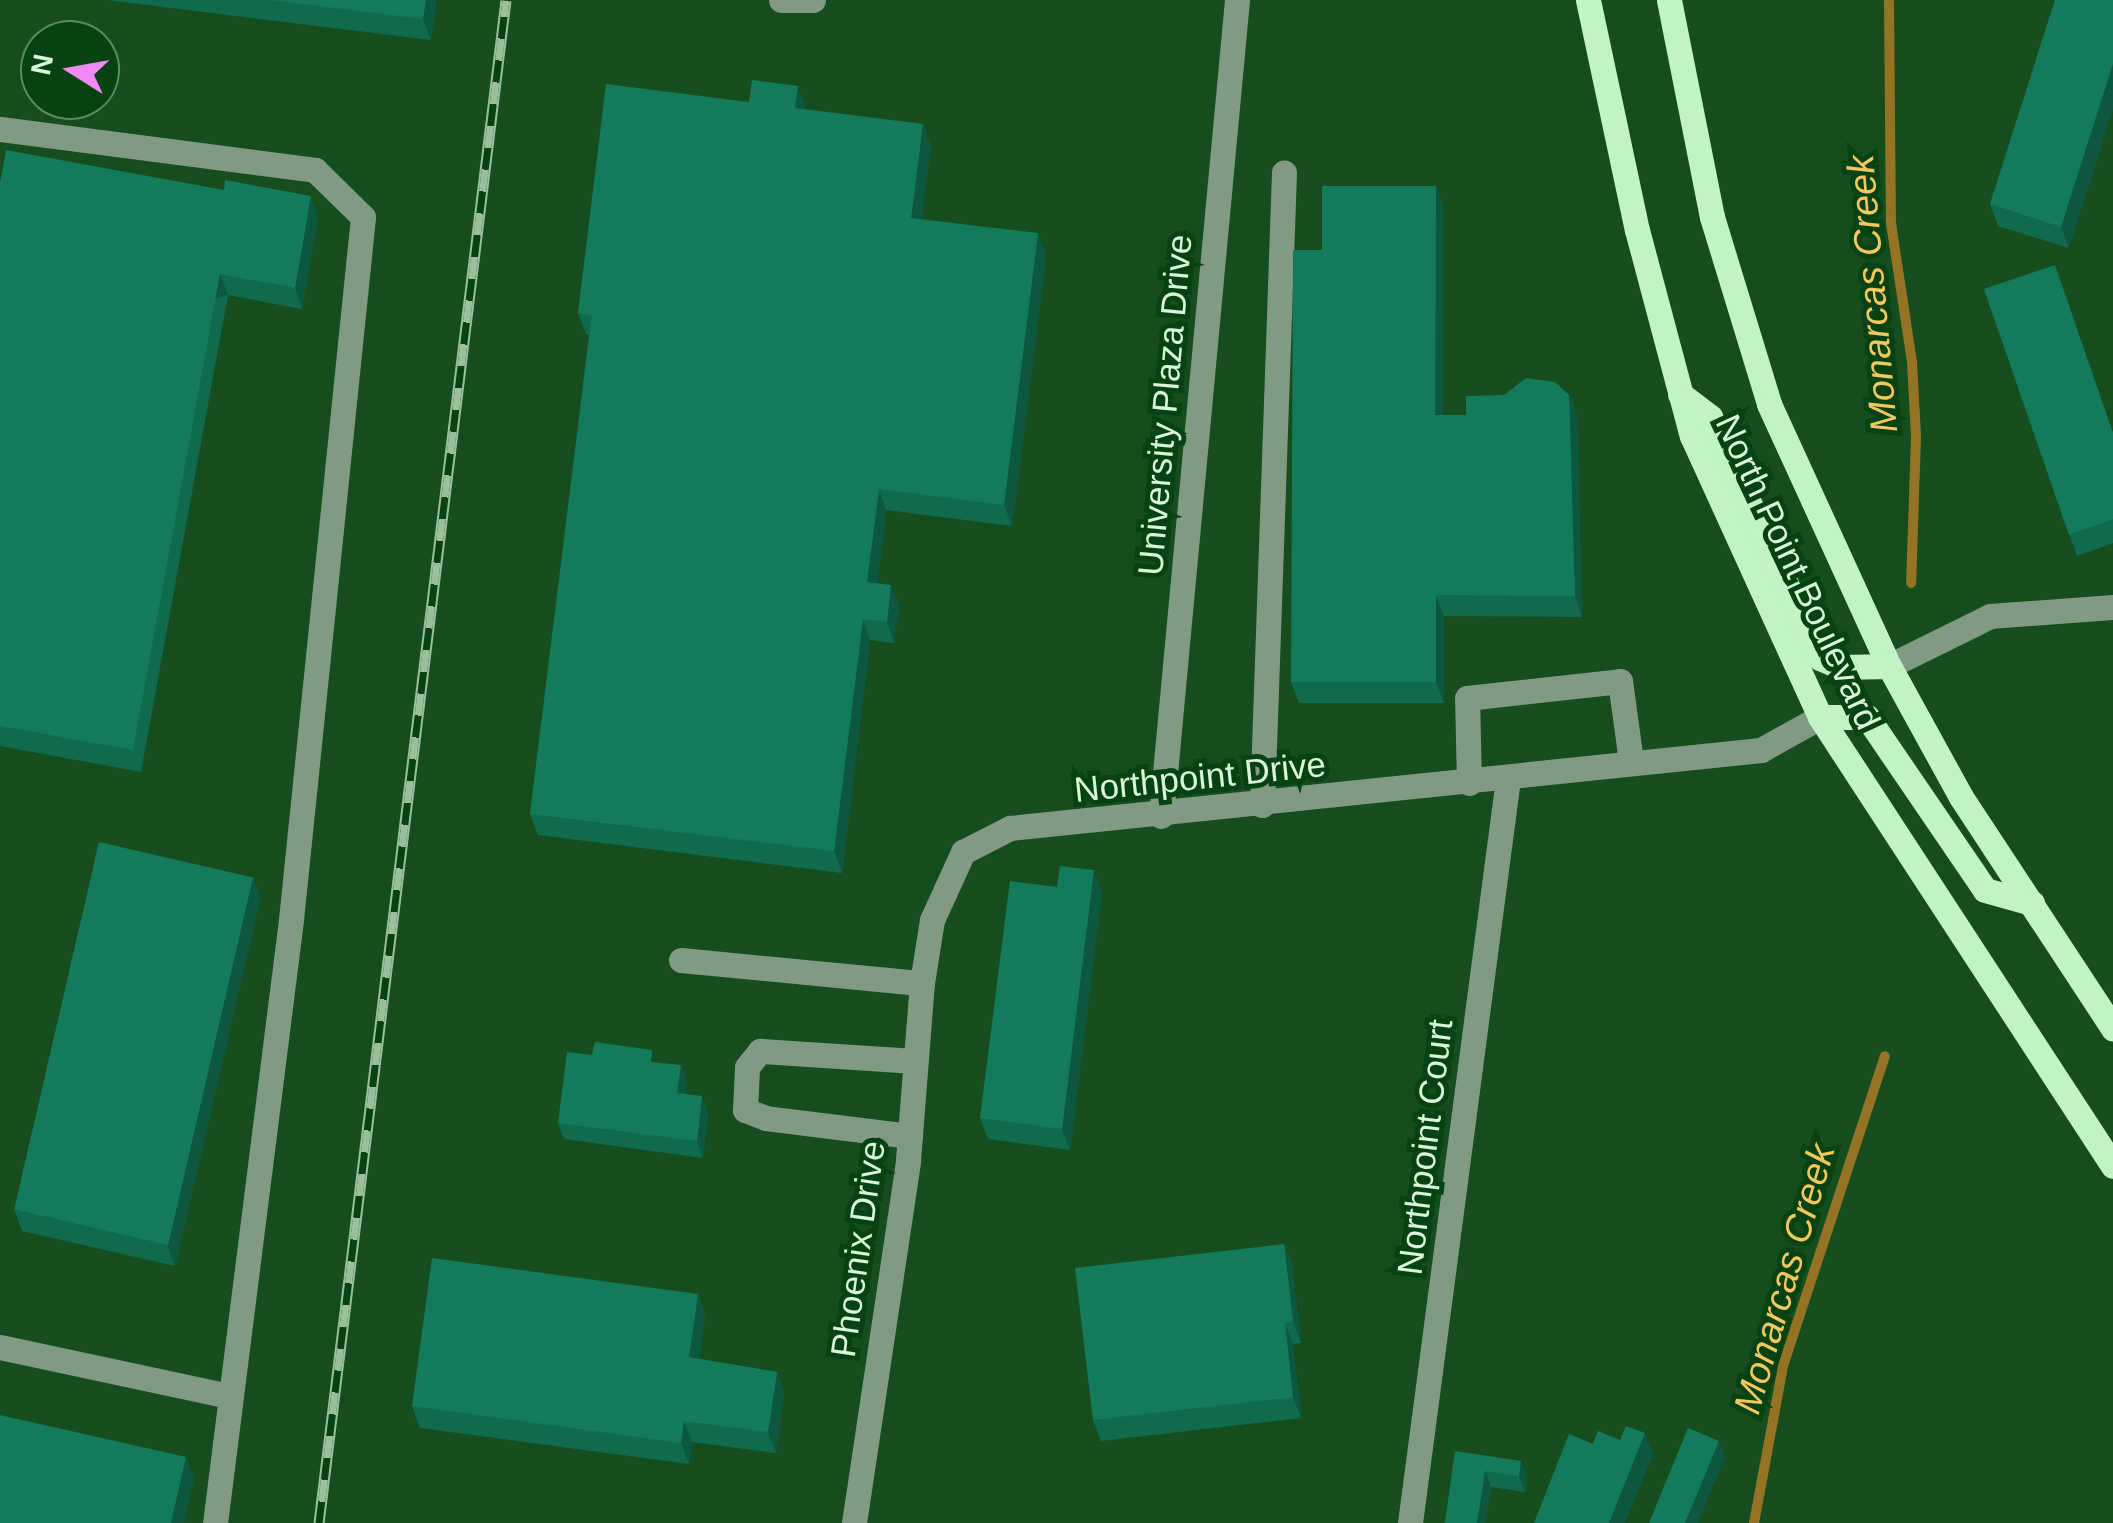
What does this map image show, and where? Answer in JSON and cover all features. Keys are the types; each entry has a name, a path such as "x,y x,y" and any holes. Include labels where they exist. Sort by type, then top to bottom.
{"main road":[{"name":"North Point Boulevard","path":"1588,0 1692,436 1820,717 2113,1166"},
{"name":"North Point Boulevard","path":"1669,0 1712,217 1769,404 1889,666 1960,797 2113,1028"},
{"path":"1680,394 1710,417 1820,658 1840,667 1889,666"},
{"path":"1820,717 1867,717 1985,890 2032,902"}],"street":[{"path":"781,0 812,0"},
{"name":"University Plaza Drive","path":"1162,816 1238,0"},
{"path":"0,129 316,170 363,217 291,920 215,1523"},
{"path":"1262,806 1284,172"},
{"path":"1889,666 1990,616 2113,607"},
{"path":"1468,783 1466,698 1620,681 1631,760"},
{"name":"Northpoint Drive","path":"922,983 932,920 962,852 1010,828 1262,806 1508,779 1631,760 1761,750 1820,717"},
{"name":"Northpoint Court","path":"1410,1523 1508,779"},
{"path":"680,960 922,983"},
{"name":"Phoenix Drive","path":"854,1523 910,1136 922,983"},
{"path":"910,1136 766,1118 745,1110 747,1067 760,1051 915,1061"},
{"path":"0,1347 228,1396"}],"building":[{"path":"271,0 426,0 423,19"},
{"path":"2055,0 2113,0 2113,64 2061,227 1990,204"},
{"path":"752,80 798,86 795,108 923,124 911,218 1038,233 1004,505 879,489 867,582 891,585 887,622 863,619 834,851 530,814 592,315 578,313 606,84 749,102"},
{"path":"6,150 224,190 225,180 311,196 295,288 220,274 133,750 0,726 0,183"},
{"path":"1322,186 1436,186 1435,415 1466,415 1466,396 1504,395 1526,378 1555,382 1569,395 1575,596 1436,595 1436,682 1291,682 1293,250 1322,250"},
{"path":"2055,265 2113,433 2113,519 2069,535 1984,289"},
{"path":"99,842 253,878 168,1245 14,1209"},
{"path":"1060,866 1094,870 1062,1129 980,1118 1010,881 1057,887"},
{"path":"595,1042 652,1050 651,1062 681,1065 677,1093 702,1096 697,1141 558,1123 567,1052 592,1055"},
{"path":"1284,1244 1293,1321 1285,1323 1293,1397 1093,1420 1075,1268"},
{"path":"432,1258 698,1294 689,1357 777,1372 768,1432 684,1421 681,1443 412,1406"},
{"path":"0,1415 186,1457 171,1523 0,1523"},
{"path":"1626,1426 1645,1433 1609,1523 1534,1523 1569,1434 1593,1444 1598,1431 1620,1440"},
{"path":"1688,1428 1719,1441 1685,1523 1649,1523"},
{"path":"1455,1451 1521,1461 1519,1476 1485,1471 1477,1523 1445,1523"}],"waterway":[{"name":"Monarcas Creek","path":"1889,0 1891,223 1912,362 1916,436 1911,583"},
{"name":"Monarcas Creek","path":"1754,1523 1783,1366 1885,1056"}],"railway":[{"path":"319,1523 506,0"}]}
